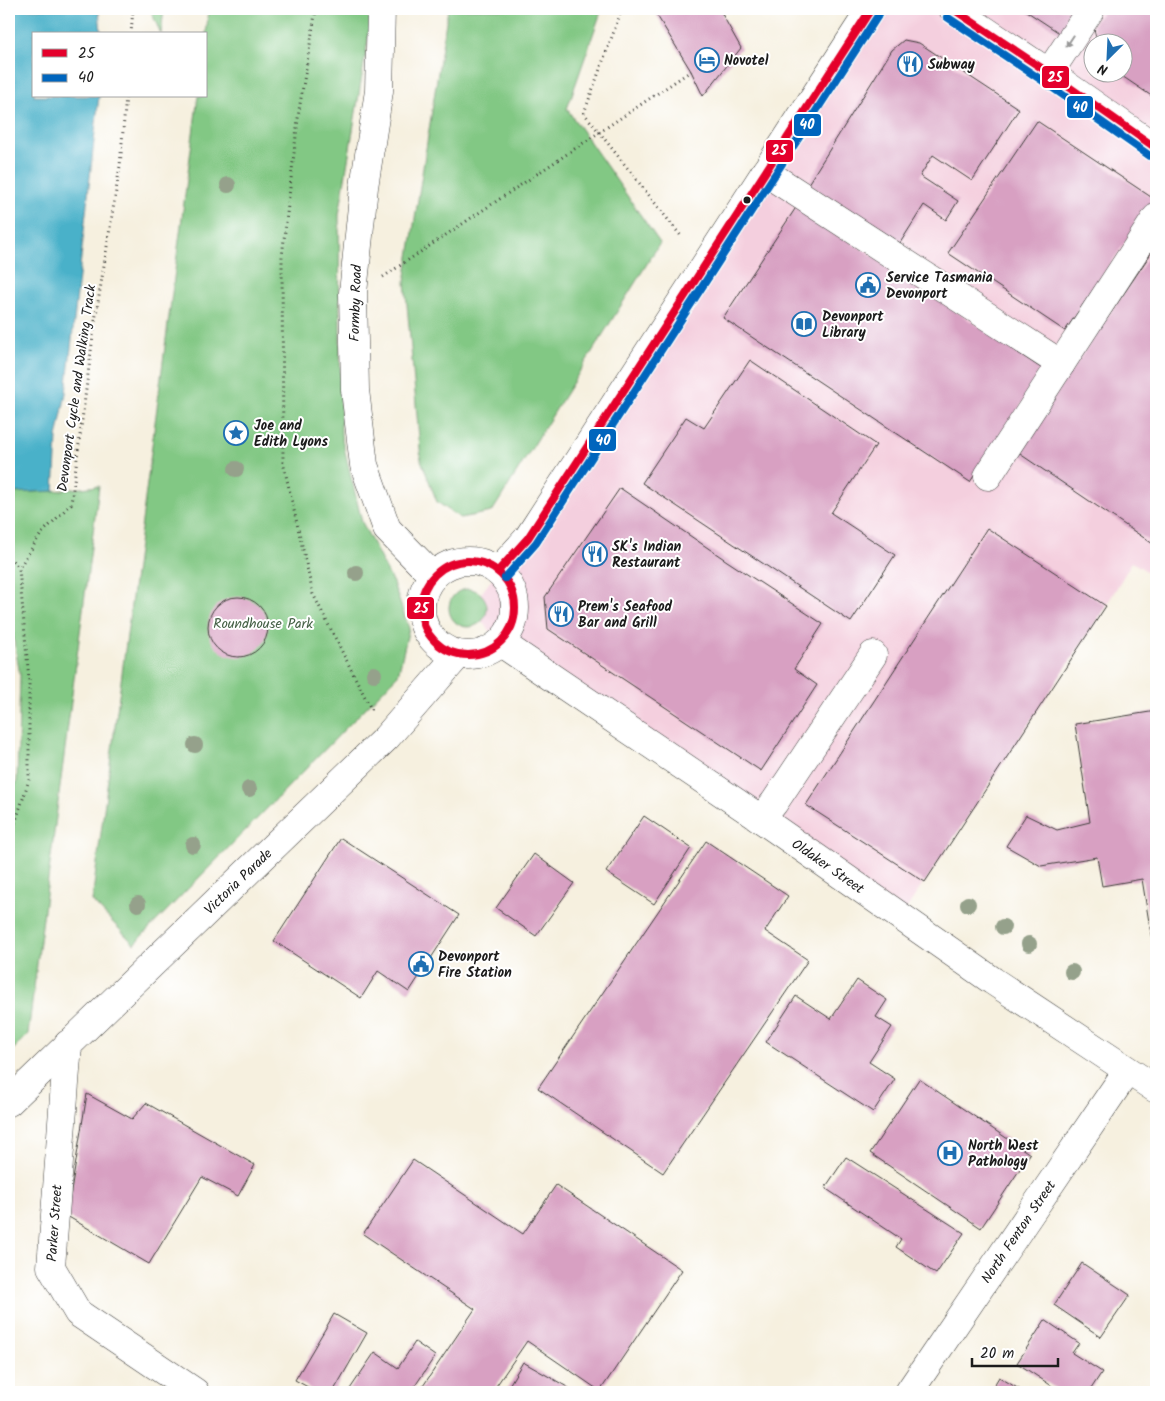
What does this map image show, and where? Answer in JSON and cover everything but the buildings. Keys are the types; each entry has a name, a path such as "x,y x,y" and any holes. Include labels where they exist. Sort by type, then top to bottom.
{"main road":[{"name":"Formby Road","path":"382,9 378,91 364,187 353,293 355,390 364,465 387,529 433,576"},
{"path":"498,571 528,538 871,9"},
{"path":"953,9 1050,73 1156,148"},
{"path":"1050,73 1091,9"},
{"path":"765,172 1060,364"},
{"path":"988,476 1156,218"},
{"path":"466,561 482,563 504,576 514,598 515,615 510,631 500,643 488,651 475,655 458,655 438,646 427,634 421,618 420,602 425,586 433,576 449,564 466,561"},
{"name":"Oldaker Street","path":"500,643 761,819 993,981 1156,1089"},
{"name":"Victoria Parade","path":"9,1102 386,738 458,655"},
{"path":"761,819 774,803 873,655"},
{"name":"Parker Street","path":"68,1044 51,1267 78,1312 195,1392"},
{"name":"North Fenton Street","path":"909,1392 1127,1071"}],"path":[{"path":"132,32 133,9"},
{"path":"316,9 299,110 282,257 283,462 313,594 386,738"},
{"path":"622,9 584,113 681,236"},
{"path":"382,278 691,71"},
{"name":"Devonport Cycle and Walking Track","path":"19,568 41,534 71,504 95,321 120,166 126,98"},
{"path":"9,557 19,568 30,680 29,780 9,842"}],"shaded area":[{"path":"871,9 1156,9 1156,577 1132,562 1106,606 901,917 501,643 470,608 498,571"}],"green space":[{"path":"150,9 164,9 160,32"},
{"name":"Roundhouse Park","path":"209,9 373,9 339,215 341,435 362,522 393,583 409,628 398,675 134,944 92,901 198,98 208,98 208,32 206,32"},
{"path":"448,9 602,9 567,109 660,243 492,512 460,518 437,502 421,460 405,282"},
{"path":"99,486 28,1034 9,1054 9,802 17,781 20,675 9,612 9,493"},
{"path":"468,589 481,595 487,608 481,621 468,627 455,621 449,608 455,595"}],"water":[{"path":"9,9 99,9 101,32 32,32 32,98 99,98 66,393 57,438 54,491 9,493"}],"transit line":[{"name":"25","path":"498,571 528,538 871,9"},
{"name":"25","path":"953,9 1156,148"},
{"name":"40","path":"505,578 536,543 879,14"},
{"name":"40","path":"947,17 1150,156"},
{"name":"25","path":"468,561 486,564 501,575 512,590 515,608 512,626 501,641 486,652 468,655 450,652 435,641 424,626 421,608 424,590 435,575 450,564 468,561"}],"place":[{"name":"Novotel","path":"707,60"},
{"name":"Subway","path":"910,64"},
{"name":"Service Tasmania Devonport","path":"868,285"},
{"name":"Devonport Library","path":"804,324"},
{"name":"Joe and Edith Lyons","path":"236,433"},
{"name":"SK's Indian Restaurant","path":"595,554"},
{"name":"Prem's Seafood Bar and Grill","path":"561,614"},
{"name":"Devonport Fire Station","path":"421,964"},
{"name":"North West Pathology","path":"950,1153"}]}
